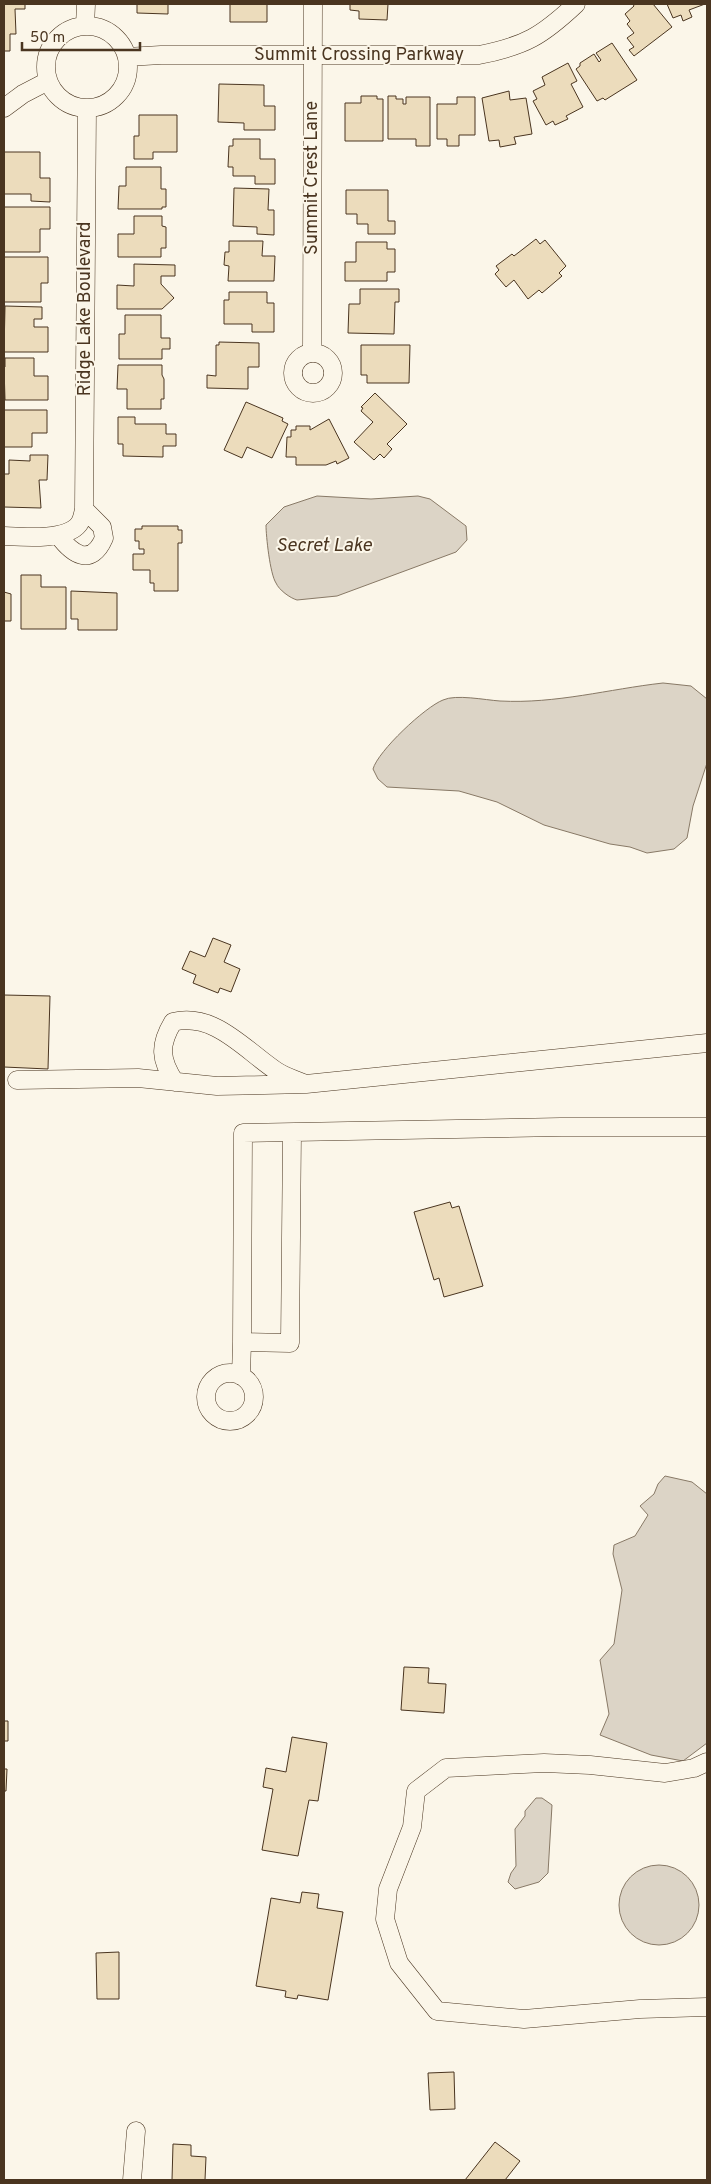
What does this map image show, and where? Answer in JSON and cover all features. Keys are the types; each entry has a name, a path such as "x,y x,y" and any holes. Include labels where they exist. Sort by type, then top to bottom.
{"street":[{"path":"85,26 86,4"},
{"name":"Summit Crest Lane","path":"312,353 313,4"},
{"name":"Summit Crossing Parkway","path":"127,57 161,55 458,56 502,50 532,39 576,4"},
{"path":"85,26 98,28 112,35 124,49 127,57 128,74 120,92 104,105 87,108 72,106 56,96 45,71 46,59 54,42 66,31 85,26"},
{"path":"4,108 23,94 48,81"},
{"name":"Ridge Lake Boulevard","path":"84,509 87,108"},
{"path":"4,536 35,537 65,533 78,525 84,509 102,527 104,538 97,552 91,555 76,553 68,549 58,535"},
{"path":"175,1082 166,1070 162,1046 166,1033 173,1022 185,1019 203,1022 227,1034 276,1071 306,1084"},
{"path":"18,1080 138,1078 217,1086 306,1084 707,1043"},
{"path":"241,1376 243,1133 560,1127 707,1128"},
{"path":"242,1342 290,1342 292,1133"},
{"path":"707,1762 694,1768 665,1773 590,1765 544,1763 446,1768 416,1791 412,1827 388,1889 385,1919 399,1964 437,2011 524,2019 640,2009 707,2007"},
{"path":"132,2180 136,2131"}],"water":[{"name":"Secret Lake","path":"317,496 371,499 418,496 430,499 466,526 467,540 456,552 337,596 297,600 288,596 277,586 272,572 266,525 284,507"},
{"path":"663,683 691,686 707,699 707,763 693,806 687,838 674,849 647,853 630,847 610,844 544,825 497,802 459,791 387,787 378,779 373,769 377,761 403,730 435,704 449,698 463,697 500,701 542,700"},
{"path":"665,1476 692,1482 707,1494 707,1743 683,1761 651,1755 600,1735 609,1714 600,1660 614,1644 622,1590 613,1554 614,1545 635,1536 648,1515 640,1506 654,1494 658,1484"},
{"path":"536,1798 542,1798 552,1805 548,1873 539,1882 515,1889 508,1882 516,1866 515,1829 525,1816 525,1811"},
{"path":"651,1865 667,1865 688,1876 699,1897 699,1913 688,1934 667,1945 651,1945 637,1939 625,1927 619,1913 619,1897 625,1883 637,1871"}],"building":[{"path":"4,4 25,4 25,9 15,9 16,34 10,34 10,51 4,51"},
{"path":"137,4 168,4 168,14 137,13"},
{"path":"230,4 267,4 267,22 230,22"},
{"path":"350,4 388,4 387,20 359,19 359,11 350,10"},
{"path":"633,4 653,4 672,27 634,56 629,50 634,47 627,38 634,33 627,24 630,21 625,14 634,6"},
{"path":"667,4 705,4 689,10 692,17 683,21 681,15 673,18"},
{"path":"612,43 637,80 605,100 603,98 597,101 576,69 580,66 580,63 594,54 599,62 601,60 596,53"},
{"path":"568,63 577,81 571,84 583,107 566,116 568,119 555,125 553,121 546,125 533,101 537,99 533,91 545,85 542,77"},
{"path":"219,84 264,85 264,106 275,106 275,130 244,130 244,123 218,122"},
{"path":"509,91 510,100 526,98 532,134 514,137 516,144 500,147 499,140 489,141 482,98"},
{"path":"361,96 377,96 377,99 383,99 383,141 345,141 345,103 361,103"},
{"path":"388,96 396,96 396,99 403,99 403,104 406,104 406,97 430,97 430,146 416,146 416,139 388,139"},
{"path":"457,97 475,97 475,135 459,135 459,146 447,146 447,139 437,139 437,104 457,104"},
{"path":"139,115 177,115 177,152 153,152 153,159 134,159 134,136 139,136"},
{"path":"233,139 260,139 260,159 275,159 275,184 255,184 255,176 233,176 233,167 228,167 229,146 233,146"},
{"path":"4,152 40,152 40,178 50,178 50,202 31,201 31,194 4,194"},
{"path":"126,167 161,167 161,189 166,189 166,207 162,207 162,209 118,209 119,186 126,186"},
{"path":"234,188 269,189 268,210 274,210 274,235 257,234 257,227 233,226"},
{"path":"346,190 388,190 388,221 395,221 395,234 368,234 368,224 357,224 357,214 346,214"},
{"path":"4,207 50,207 50,229 40,229 40,252 4,252"},
{"path":"134,216 162,216 162,226 166,227 166,248 161,248 161,257 118,257 118,234 134,234"},
{"path":"536,239 540,244 545,240 566,266 559,273 562,276 542,293 539,290 528,299 514,280 506,287 495,274 499,270 496,266 512,254 514,256"},
{"path":"229,241 263,241 262,256 275,256 274,281 228,281 229,266 224,265 225,252 229,252"},
{"path":"356,242 387,242 387,249 395,249 395,272 387,272 387,281 345,281 345,262 356,262"},
{"path":"4,257 48,257 48,283 41,283 41,302 4,302"},
{"path":"134,264 175,265 175,276 161,276 161,284 174,298 162,309 117,309 117,285 134,286"},
{"path":"360,289 399,289 399,302 395,302 394,334 348,333 349,304 360,304"},
{"path":"229,292 267,292 267,303 274,303 274,332 252,332 252,324 224,324 224,300 229,300"},
{"path":"5,306 42,307 42,319 34,319 34,327 48,327 48,352 4,352"},
{"path":"125,315 161,315 161,338 170,338 170,349 162,349 162,359 119,359 119,334 125,334"},
{"path":"219,342 259,343 259,367 248,367 248,389 207,388 207,375 216,376 216,345 219,345"},
{"path":"361,345 410,345 409,383 367,383 367,375 361,375"},
{"path":"5,358 34,358 34,376 48,376 48,400 5,400"},
{"path":"118,365 162,365 164,399 161,399 161,409 127,409 127,389 117,389"},
{"path":"375,393 407,424 387,444 392,449 384,458 380,454 374,460 354,442 373,422 361,411 363,408 361,407"},
{"path":"246,402 283,418 282,421 288,424 272,458 247,447 242,458 224,450"},
{"path":"4,410 47,410 47,433 32,433 32,447 4,447"},
{"path":"118,417 135,417 135,424 166,424 166,434 176,434 176,446 163,446 163,457 123,456 123,444 118,444"},
{"path":"329,419 349,458 337,464 336,461 326,465 296,465 296,457 286,457 287,437 291,437 291,430 296,430 296,426 310,426 310,430"},
{"path":"30,455 48,455 47,480 39,480 41,508 4,507 4,474 9,474 9,460 30,461"},
{"path":"142,526 178,526 178,530 182,530 182,543 178,543 178,591 154,591 154,583 150,583 150,570 133,570 133,554 144,554 144,549 139,549 139,541 135,541 135,529 142,529"},
{"path":"21,575 41,575 41,587 66,587 66,629 21,629"},
{"path":"71,591 117,593 117,630 78,630 78,619 71,619"},
{"path":"4,592 11,594 11,621 4,621"},
{"path":"213,938 231,945 224,962 240,969 231,992 220,988 218,993 193,983 196,975 182,969 190,951 205,957"},
{"path":"4,995 50,996 48,1069 4,1067"},
{"path":"450,1202 452,1208 459,1206 483,1286 444,1297 439,1278 434,1280 414,1212"},
{"path":"404,1667 429,1668 428,1683 446,1684 444,1713 401,1710"},
{"path":"4,1721 8,1721 8,1741 4,1741"},
{"path":"292,1737 327,1743 318,1801 309,1800 298,1856 262,1850 273,1789 263,1787 266,1768 286,1772"},
{"path":"4,1769 7,1769 6,1791 4,1791"},
{"path":"302,1892 319,1894 317,1908 343,1912 328,2000 298,1995 297,1999 285,1997 286,1991 256,1986 271,1898 300,1903"},
{"path":"119,1952 119,1999 97,1999 96,1953"},
{"path":"454,2072 455,2109 430,2110 428,2073"},
{"path":"495,2142 520,2161 505,2180 465,2180"},
{"path":"173,2144 191,2145 191,2156 206,2157 205,2180 172,2180"}]}
